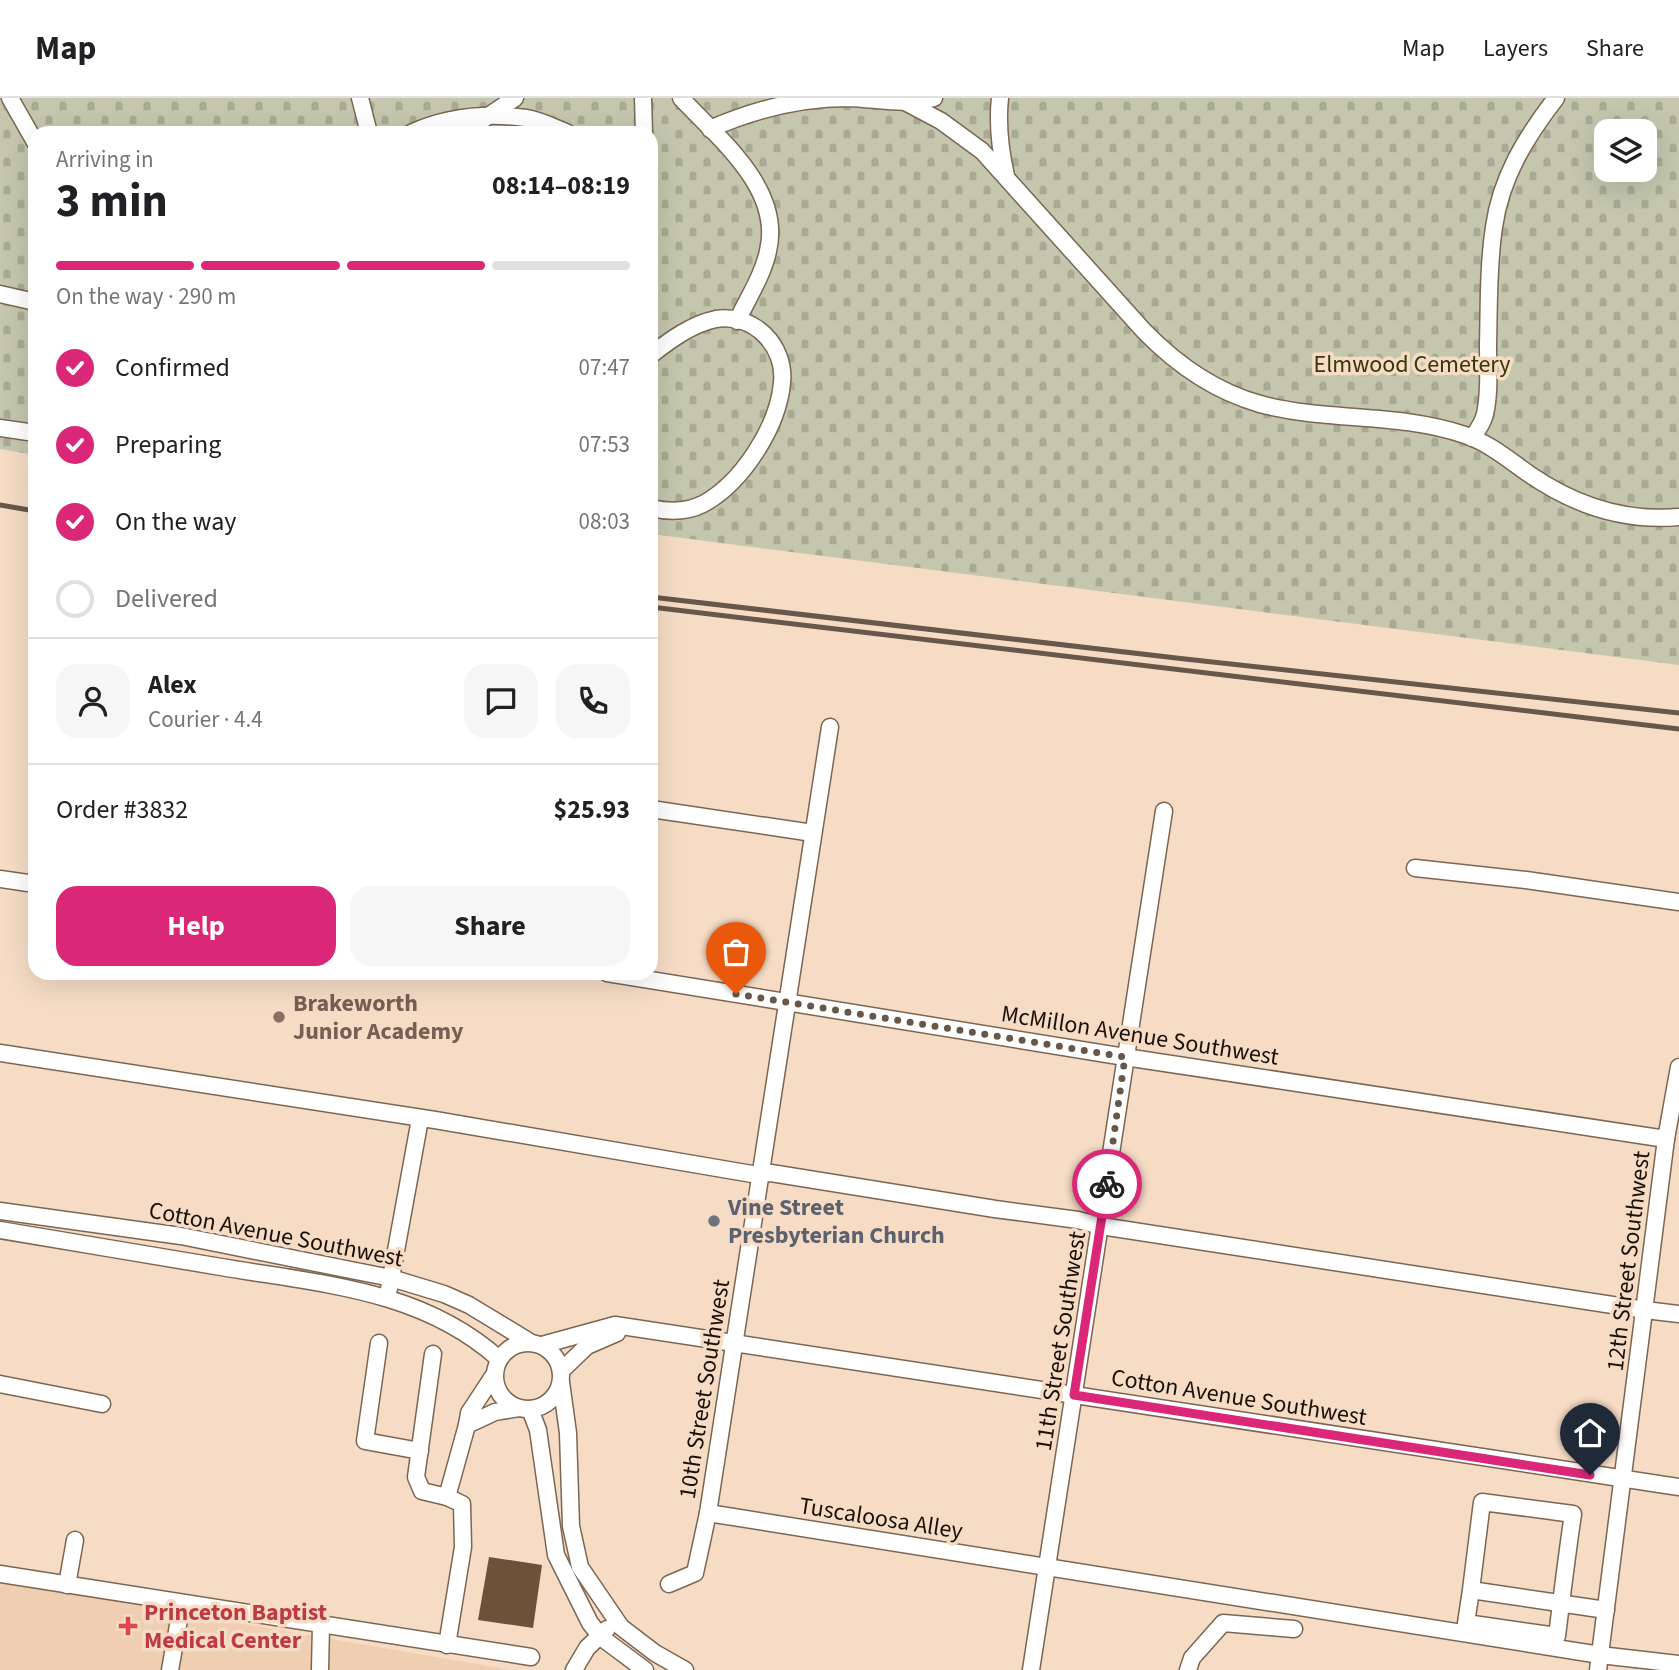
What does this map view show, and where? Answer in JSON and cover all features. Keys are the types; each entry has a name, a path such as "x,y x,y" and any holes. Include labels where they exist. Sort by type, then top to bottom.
{"street":[{"path":"0,108 8,98 28,131"},
{"path":"360,98 367,126"},
{"path":"474,126 516,98"},
{"path":"522,98 531,119"},
{"path":"643,98 644,126"},
{"path":"681,98 759,186 768,218 769,251 737,321"},
{"path":"710,129 761,109 804,101 848,98 907,103 934,98"},
{"path":"1000,98 999,148 1007,178"},
{"path":"1472,438 1480,429 1485,416 1488,386 1489,274 1494,225 1515,159 1556,98"},
{"path":"907,103 963,135 982,151 1160,347 1189,371 1211,384 1270,406 1445,428 1493,449 1548,487 1576,502 1632,517 1679,517"},
{"path":"430,126 446,120 488,117 531,119 550,126"},
{"path":"0,294 28,300"},
{"path":"658,350 686,331 706,322 718,319 737,321 757,328 766,335 774,345 782,368 779,399 765,436 744,467 710,499 690,509 658,510"},
{"path":"0,428 28,432"},
{"name":"10th Street Southwest","path":"669,1584 695,1573 708,1513 830,727"},
{"path":"658,810 813,832"},
{"name":"11th Street Southwest","path":"1031,1670 1164,811"},
{"path":"1415,868 1526,880 1679,902"},
{"path":"0,879 28,883"},
{"name":"McMillon Avenue Southwest","path":"649,980 1125,1057 1666,1139"},
{"path":"0,1053 435,1120 752,1174 771,1173 1679,1314"},
{"name":"12th Street Southwest","path":"1599,1662 1644,1310 1671,1172 1666,1139 1679,1067"},
{"path":"387,1298 420,1119"},
{"name":"Cotton Avenue Southwest","path":"0,1211 181,1236 391,1278 444,1294 469,1305 536,1344 615,1325 1679,1488"},
{"name":"Cotton Avenue Southwest","path":"0,1230 330,1286 409,1304 448,1321 482,1344 497,1367"},
{"path":"467,1425 495,1412 524,1409 550,1401 557,1393 561,1377 587,1346 625,1327"},
{"path":"379,1343 365,1441 419,1451"},
{"path":"447,1497 469,1413 510,1347 536,1344 558,1361 568,1433 570,1526 580,1567 621,1627 655,1653 685,1670"},
{"path":"433,1354 416,1477 422,1491 462,1504 463,1547 447,1645"},
{"path":"497,1367 496,1386 501,1395 524,1409 538,1430 556,1555 590,1623 600,1635 645,1670"},
{"path":"0,1384 102,1404"},
{"path":"1482,1502 1573,1514 1557,1636 1466,1622 1471,1590 1482,1502"},
{"name":"Tuscaloosa Alley","path":"708,1513 1599,1662 1668,1666"},
{"path":"67,1585 75,1540"},
{"path":"0,1574 531,1657"},
{"path":"1471,1590 1606,1610"},
{"path":"170,1670 182,1603"},
{"path":"574,1670 587,1648 617,1621"},
{"path":"1188,1670 1192,1658 1223,1623 1294,1629"},
{"path":"320,1670 321,1625"}],"shaded area":[{"name":"Princeton Baptist Medical Center","path":"0,1582 511,1670 0,1670"}],"green space":[{"name":"Elmwood Cemetery","path":"0,98 1679,98 1679,665 658,535 658,126 28,126 28,454 0,449"}],"building":[{"path":"489,1557 542,1565 533,1628 478,1620"}],"railway":[{"path":"0,505 28,510"},
{"path":"658,598 1679,713"},
{"path":"658,608 1679,729"}],"way so far":[{"path":"736,994 1125,1057 1107,1184"}],"place":[{"name":"Brakeworth Junior Academy","path":"279,1017"},
{"name":"Vine Street Presbyterian Church","path":"714,1221"},
{"name":"Princeton Baptist Medical Center","path":"128,1626"}],"route":[{"path":"1107,1184 1074,1395 1590,1475"}]}
